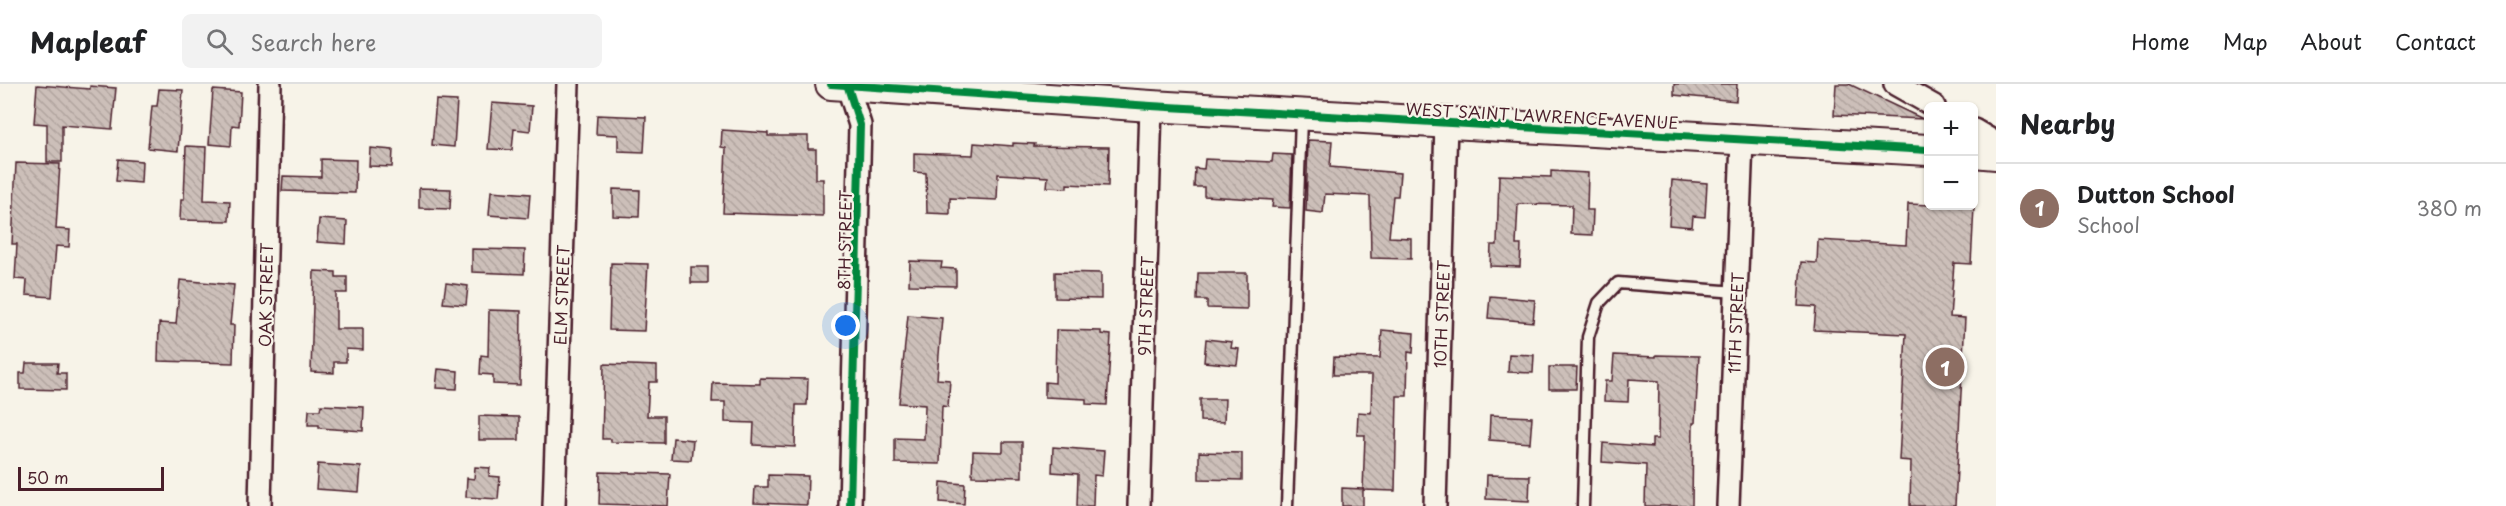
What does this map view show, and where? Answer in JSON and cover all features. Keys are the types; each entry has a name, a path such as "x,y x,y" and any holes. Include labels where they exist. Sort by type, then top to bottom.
{"street":[{"name":"OAK STREET","path":"260,506 270,84"},
{"name":"ELM STREET","path":"554,506 568,84"},
{"name":"WEST SAINT LAWRENCE AVENUE","path":"842,84 1151,106 1924,150"},
{"name":"8TH STREET","path":"842,84 860,124 850,506"},
{"path":"1895,84 1927,102"},
{"name":"9TH STREET","path":"1139,506 1151,106"},
{"name":"10TH STREET","path":"1435,506 1446,123"},
{"path":"1978,132 1996,143"},
{"name":"11TH STREET","path":"1728,506 1742,141"},
{"path":"1978,152 1996,154"}],"lane":[{"path":"1287,506 1302,114"},
{"path":"1583,506 1588,337 1599,303 1618,284 1737,292"}],"building":[{"path":"1674,84 1737,84 1736,101 1674,95"},
{"path":"1836,84 1849,84 1923,119 1834,115"},
{"path":"37,85 90,89 90,86 116,88 112,129 62,125 62,162 47,162 47,124 34,123"},
{"path":"159,89 183,90 178,151 148,148 152,106 157,106"},
{"path":"213,90 241,92 239,126 232,125 231,146 209,144"},
{"path":"436,100 457,101 454,147 432,145"},
{"path":"492,103 532,106 530,131 514,129 512,150 488,149"},
{"path":"597,115 646,117 644,152 618,151 618,135 596,134"},
{"path":"722,130 768,133 768,136 808,136 808,149 816,149 816,179 823,179 823,216 723,213 726,148 721,147"},
{"path":"1308,140 1332,141 1330,167 1400,173 1398,196 1393,196 1389,237 1411,238 1411,259 1371,258 1370,196 1325,194 1323,213 1306,211"},
{"path":"974,143 1013,146 1013,143 1035,144 1034,146 1109,147 1108,186 1067,184 1067,188 1047,187 1048,177 998,174 997,200 950,198 950,214 927,213 926,173 914,172 914,153 973,155"},
{"path":"186,146 206,147 204,200 230,201 229,221 180,220 181,199 184,199"},
{"path":"370,148 393,150 392,167 369,166"},
{"path":"1273,154 1292,155 1290,208 1272,207 1273,200 1204,196 1204,187 1194,187 1195,168 1204,169 1205,159 1272,162"},
{"path":"118,159 142,161 141,183 116,181"},
{"path":"321,159 356,160 355,193 282,191 283,176 321,177"},
{"path":"16,163 60,164 56,229 70,230 69,247 56,246 52,297 26,295 27,280 15,279 17,244 12,244"},
{"path":"1551,171 1588,173 1587,210 1593,210 1592,235 1571,234 1572,205 1518,204 1516,245 1521,245 1520,267 1490,266 1491,245 1497,245 1499,175 1551,177"},
{"path":"1672,180 1707,183 1705,217 1693,216 1692,227 1669,225"},
{"path":"419,188 451,189 450,209 419,208"},
{"path":"613,189 640,190 639,217 613,216"},
{"path":"491,191 530,194 528,218 489,215"},
{"path":"1908,204 1924,205 1924,210 1974,210 1971,264 1954,263 1950,317 1965,318 1955,506 1910,506 1911,461 1899,460 1906,334 1814,330 1816,307 1798,306 1801,262 1817,263 1818,240 1906,245"},
{"path":"319,219 347,221 346,244 317,242"},
{"path":"472,249 525,250 524,274 472,272"},
{"path":"910,261 942,262 941,268 956,269 956,286 909,285"},
{"path":"611,263 648,264 644,331 609,330"},
{"path":"691,267 708,267 708,283 691,283"},
{"path":"314,271 336,272 336,277 347,277 347,293 336,293 336,329 363,329 363,350 346,349 346,362 334,362 334,373 311,372"},
{"path":"1055,272 1101,273 1101,299 1055,298"},
{"path":"1198,273 1247,273 1247,309 1207,308 1207,300 1197,300"},
{"path":"180,280 234,285 230,325 234,325 233,363 158,361 159,323 176,324"},
{"path":"446,283 468,286 466,305 443,303"},
{"path":"1490,296 1535,300 1533,322 1488,318"},
{"path":"489,310 521,311 520,385 493,384 493,375 480,374 481,355 488,356"},
{"path":"908,315 942,318 937,379 950,380 948,407 942,406 940,464 895,463 895,438 924,439 925,405 899,403"},
{"path":"1056,330 1101,331 1101,334 1111,335 1107,405 1086,404 1086,399 1045,397 1045,382 1055,383"},
{"path":"1382,330 1414,333 1413,353 1408,352 1407,396 1397,396 1395,491 1363,490 1365,435 1357,435 1358,412 1371,413 1372,375 1333,375 1334,357 1380,358"},
{"path":"1206,339 1232,342 1231,348 1239,349 1237,365 1204,362"},
{"path":"1509,354 1534,355 1533,373 1508,372"},
{"path":"1614,355 1699,356 1695,423 1693,423 1692,506 1645,506 1646,465 1602,462 1603,443 1652,447 1652,439 1658,439 1659,381 1629,379 1628,402 1604,401 1605,381 1612,381"},
{"path":"26,363 58,363 57,373 66,373 66,390 20,389 20,373 25,373"},
{"path":"604,364 657,366 657,382 649,382 647,416 664,416 664,443 611,442 611,439 602,439"},
{"path":"1549,367 1577,367 1576,389 1549,389"},
{"path":"438,369 458,371 457,389 436,388"},
{"path":"760,378 808,379 807,405 796,405 795,447 753,445 754,423 725,422 725,402 712,402 713,383 760,384"},
{"path":"1200,399 1225,399 1224,422 1200,421"},
{"path":"321,405 364,407 363,431 308,425 309,410 320,410"},
{"path":"1490,415 1532,417 1530,443 1489,440"},
{"path":"479,416 519,417 519,440 479,440"},
{"path":"673,438 693,440 691,460 671,459"},
{"path":"1003,442 1022,442 1022,477 972,476 973,451 1003,452"},
{"path":"1053,447 1104,451 1102,476 1094,475 1093,506 1077,506 1078,474 1052,472"},
{"path":"1199,452 1242,453 1242,480 1199,479"},
{"path":"318,464 361,467 359,492 316,489"},
{"path":"475,467 490,468 489,476 500,477 498,499 466,497 467,478 474,479"},
{"path":"600,472 670,474 668,506 599,504"},
{"path":"768,475 808,476 807,505 754,503 755,487 768,487"},
{"path":"1487,475 1530,476 1529,501 1486,499"},
{"path":"941,482 965,484 964,504 940,502"},
{"path":"1342,488 1363,489 1363,506 1342,506"}],"cycle path":[{"path":"831,84 1151,106 1924,150"},
{"path":"847,84 860,125 850,506"}],"place":[{"name":"Dutton School","path":"1945,367"}]}
